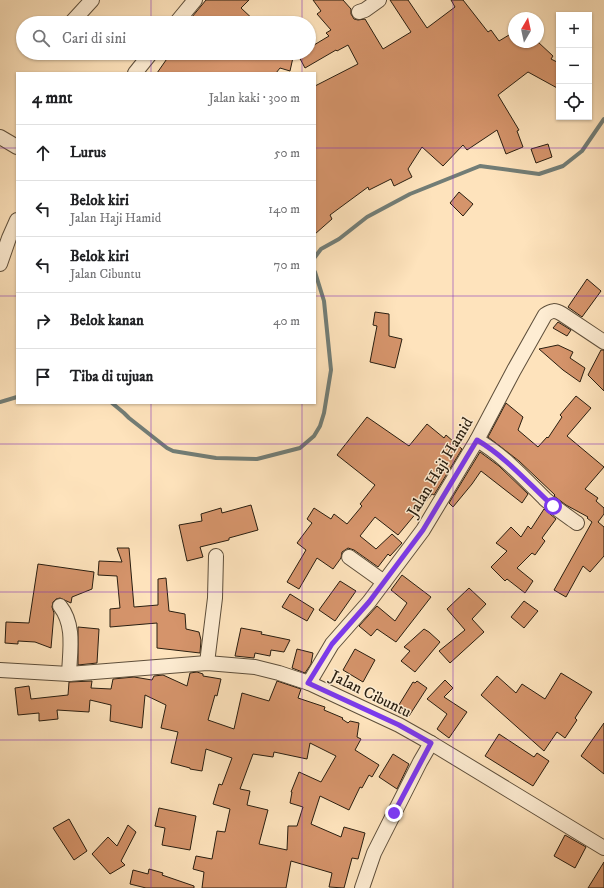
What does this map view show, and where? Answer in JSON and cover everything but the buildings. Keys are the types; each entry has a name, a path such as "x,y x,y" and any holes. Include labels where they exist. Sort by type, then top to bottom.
{"street":[{"path":"77,16 92,0"},
{"path":"182,16 195,0"},
{"path":"359,12 366,10 379,0"},
{"path":"136,72 145,60"},
{"path":"0,137 16,146"},
{"path":"0,264 16,222"},
{"name":"Jalan Haji Hamid","path":"308,683 332,644 384,582 423,530 477,440 545,315 550,311 555,310 604,342"},
{"path":"477,440 488,447 530,482 553,506 577,523"},
{"path":"207,663 215,598 216,556"},
{"path":"349,556 384,582"},
{"path":"60,606 66,614 71,640 69,674"},
{"name":"Jalan Cibuntu","path":"0,670 69,674 207,663 255,668 278,673 308,683 399,725 604,848"},
{"path":"362,888 374,853 431,743"}],"waterway":[{"path":"316,256 321,249 339,239 367,217 410,194 480,166 539,174 563,166 582,151 604,119"},
{"path":"113,404 167,448 173,451 216,458 257,459 300,448 314,436 320,426 324,413 331,370 324,301 316,275"},
{"path":"0,402 16,397"}],"route":[{"path":"394,813 431,743 399,725 308,683 332,644 369,602 423,530 477,440 488,447 530,482 553,506"}]}
